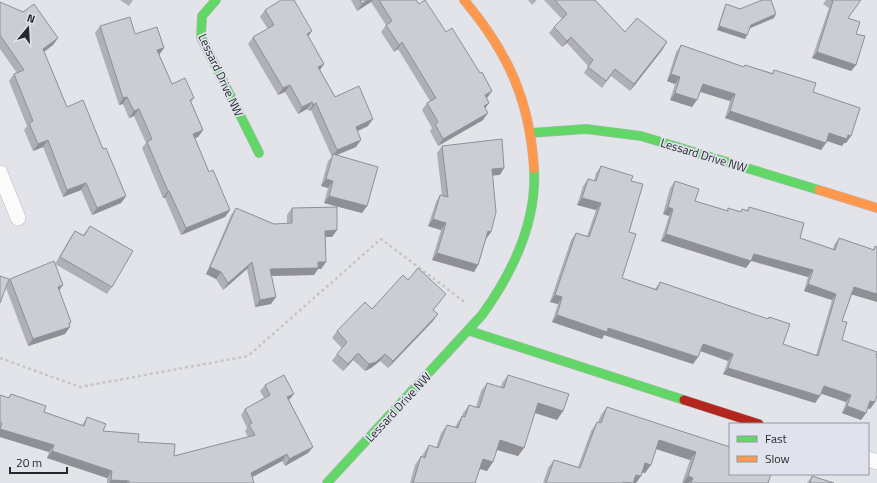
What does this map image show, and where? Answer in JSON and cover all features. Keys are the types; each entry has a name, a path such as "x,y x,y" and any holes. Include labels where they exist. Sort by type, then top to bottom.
{"street":[{"name":"Lessard Drive NW","path":"216,0 206,8 202,17 200,27 201,37 259,154"},
{"name":"Lessard Drive NW","path":"326,483 470,331 494,298 511,267 524,237 532,192 533,160 525,107 514,72 490,31 464,0"},
{"name":"Lessard Drive NW","path":"530,133 554,129 585,128 641,136 876,205"},
{"path":"0,173 18,218"},
{"path":"470,331 756,423"}],"path":[{"path":"0,358 80,387 248,356 381,239 482,315"}],"building":[{"path":"281,0 294,0 312,31 307,34 324,64 318,67 335,97 359,86 373,119 356,127 361,140 337,150 316,103 313,105 312,102 302,107 290,85 283,88 253,37 274,25 265,10"},
{"path":"360,0 368,0 362,4"},
{"path":"379,0 416,0 419,4 425,0 446,32 452,28 480,73 482,72 492,91 485,95 489,103 484,106 488,113 443,139 435,124 438,122 427,103 436,98 402,42 399,45 386,25 392,21"},
{"path":"555,0 595,0 625,32 637,18 667,42 634,84 615,69 606,81 588,67 593,60 571,37 567,41 554,27 567,14"},
{"path":"762,0 771,0 776,14 751,25 747,35 719,26 726,4 740,9"},
{"path":"831,0 861,0 848,18 860,22 856,34 865,36 856,65 817,52 833,1"},
{"path":"0,2 23,12 34,4 58,38 43,49 67,107 83,100 103,149 106,148 126,196 97,208 86,183 67,190 48,140 38,144 29,123 33,121 14,74 24,70 0,35"},
{"path":"130,17 135,34 157,27 164,48 157,50 172,84 185,78 194,98 190,100 203,130 193,134 209,172 213,170 230,210 186,228 147,142 152,139 139,109 134,111 127,97 123,98 100,26"},
{"path":"681,45 744,67 745,65 773,74 774,70 816,83 813,92 860,108 851,136 848,135 847,139 829,133 826,143 730,111 735,94 703,84 697,100 675,93 680,77 671,74"},
{"path":"502,139 504,168 492,169 496,212 491,232 488,231 478,265 437,253 446,223 433,219 440,195 448,197 442,146"},
{"path":"333,154 378,167 367,206 329,196 333,181 326,179"},
{"path":"601,166 633,176 631,181 643,184 629,232 636,234 622,278 657,290 660,282 768,319 769,317 790,324 783,344 818,356 836,294 808,284 813,270 754,254 751,261 666,234 673,209 668,207 675,181 699,189 695,201 728,211 728,208 741,212 742,209 748,211 749,207 804,223 800,238 835,250 839,238 874,250 875,246 877,247 877,294 854,287 842,321 847,322 842,340 877,352 877,395 875,402 870,401 866,413 847,406 851,395 824,386 820,396 728,368 733,354 703,344 698,357 608,328 607,332 557,315 562,297 555,295 576,233 589,237 601,203 582,198 588,179 596,181"},
{"path":"337,207 337,230 325,231 326,262 318,262 318,268 270,269 276,297 260,300 252,262 228,283 221,272 210,267 236,208 274,224 292,223 292,208"},
{"path":"90,226 133,251 112,287 60,257 75,231 84,236"},
{"path":"54,261 63,285 58,287 71,322 69,323 70,327 33,339 10,279"},
{"path":"418,268 446,294 433,310 438,314 393,361 385,354 376,362 369,364 358,353 348,364 337,354 347,342 337,331 365,302 372,309 403,275 408,280"},
{"path":"0,276 9,279 0,303"},
{"path":"284,375 294,394 287,397 313,447 289,459 287,454 251,473 254,483 129,483 129,481 111,480 112,471 52,451 54,445 0,429 2,423 0,422 0,395 9,398 11,394 46,406 44,412 84,426 87,417 106,424 103,431 139,434 138,442 175,444 174,456 255,435 249,425 252,423 245,409 270,395 265,385"},
{"path":"508,375 569,394 563,411 538,403 524,448 500,440 493,462 483,459 475,483 413,483 421,456 425,458 429,445 438,448 447,425 458,428 462,416 465,417 469,405 479,408 487,383 504,388"},
{"path":"607,407 729,447 729,475 771,475 768,483 691,483 693,478 688,476 696,452 659,440 651,465 645,463 641,476 636,475 633,483 546,483 554,460 580,468 597,422 601,423"},
{"path":"812,476 834,483 810,483"}],"traffic: fast":[{"path":"216,0 202,16 201,37 259,153"},
{"path":"530,133 586,129 641,136 819,190"},
{"path":"327,483 482,315 493,299 513,264 527,228 532,209 534,169"},
{"path":"470,331 684,400"}],"traffic: slow":[{"path":"464,0 493,39 514,78 528,121 534,169"},
{"path":"819,190 877,208"}],"traffic: jam":[{"path":"684,400 756,423"}]}
